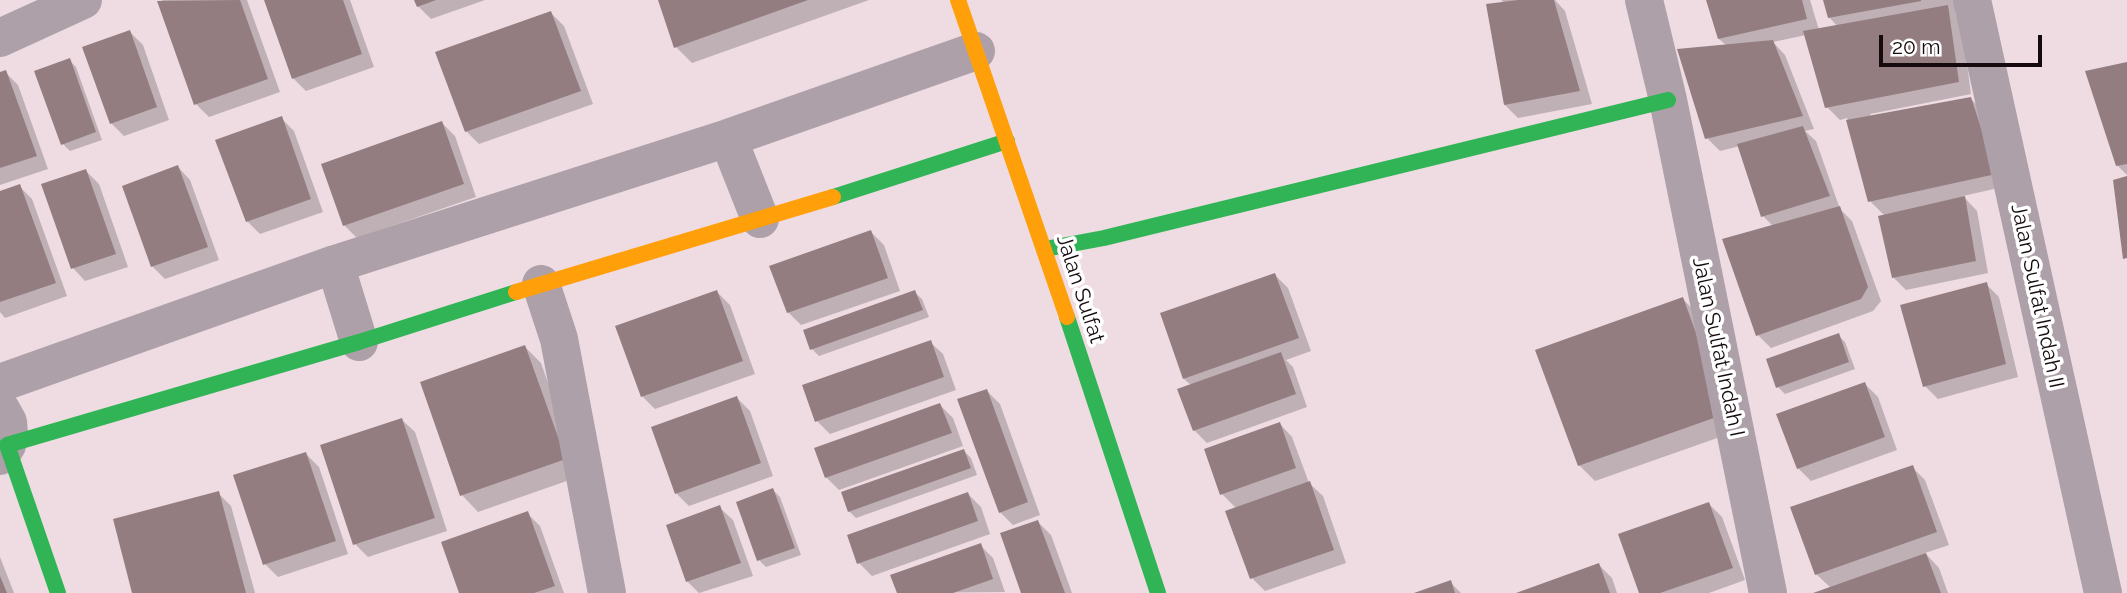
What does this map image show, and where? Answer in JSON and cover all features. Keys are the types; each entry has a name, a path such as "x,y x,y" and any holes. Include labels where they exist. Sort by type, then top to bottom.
{"street":[{"path":"0,38 83,0"},
{"name":"Jalan Sulfat","path":"958,0 1045,248 1157,593"},
{"name":"Jalan Sulfat Indah I","path":"1644,0 1668,100 1768,593"},
{"name":"Jalan Sulfat Indah II","path":"1972,0 2103,593"},
{"path":"0,383 335,264 728,138 976,51"},
{"path":"1045,248 1117,235 1668,100"},
{"path":"728,138 760,219"},
{"path":"3,451 541,284 847,193 1007,141"},
{"path":"335,264 359,342"},
{"path":"541,284 559,339 607,593"},
{"path":"0,408 8,422 9,434 3,451 58,593"}],"building":[{"path":"240,0 268,79 194,105 157,1"},
{"path":"264,0 343,0 362,54 292,79"},
{"path":"414,0 436,0 417,7"},
{"path":"658,0 808,0 674,48"},
{"path":"1518,0 1554,0 1580,91 1504,105 1486,4"},
{"path":"1706,0 1802,0 1807,19 1718,39"},
{"path":"1823,0 1921,0 1921,1 1828,18"},
{"path":"1948,5 1959,82 1825,108 1803,31"},
{"path":"551,11 581,91 465,132 435,52"},
{"path":"130,30 157,107 110,124 82,47"},
{"path":"1773,40 1803,116 1705,139 1677,49"},
{"path":"70,58 96,132 61,145 34,71"},
{"path":"2127,62 2127,164 2116,166 2085,71"},
{"path":"6,70 37,156 0,168 0,72"},
{"path":"1971,97 1996,174 1868,202 1846,120"},
{"path":"282,116 311,199 246,222 215,140"},
{"path":"442,121 464,184 343,226 321,164"},
{"path":"1803,126 1830,196 1761,217 1737,144"},
{"path":"178,165 208,247 151,267 122,186"},
{"path":"86,169 116,254 71,269 41,184"},
{"path":"2127,176 2127,258 2123,259 2113,180"},
{"path":"20,184 56,283 0,302 0,191"},
{"path":"1965,196 1976,261 1892,278 1878,216"},
{"path":"1840,206 1868,287 1861,299 1756,336 1722,239"},
{"path":"871,230 888,278 787,313 769,266"},
{"path":"1275,273 1299,338 1183,379 1160,313"},
{"path":"1987,282 2006,364 1923,387 1900,305"},
{"path":"717,290 743,361 641,397 615,326"},
{"path":"915,290 923,310 810,350 803,330"},
{"path":"1683,297 1725,414 1578,466 1535,350"},
{"path":"1839,333 1849,362 1776,388 1766,359"},
{"path":"931,340 944,377 815,422 802,385"},
{"path":"525,345 566,459 460,496 420,382"},
{"path":"1281,352 1296,394 1193,431 1177,389"},
{"path":"1865,382 1885,437 1797,469 1776,414"},
{"path":"987,389 1028,502 999,513 957,399"},
{"path":"737,396 761,463 675,494 651,427"},
{"path":"940,403 952,433 825,478 814,448"},
{"path":"402,418 435,518 353,545 320,445"},
{"path":"1280,422 1296,468 1220,495 1204,449"},
{"path":"964,449 971,468 848,512 841,492"},
{"path":"306,452 336,541 263,565 233,475"},
{"path":"1913,465 1937,532 1815,575 1790,507"},
{"path":"1310,481 1334,550 1250,579 1225,511"},
{"path":"773,488 795,548 757,561 736,502"},
{"path":"219,491 246,593 132,593 113,519"},
{"path":"968,492 978,521 857,564 847,535"},
{"path":"1709,502 1733,568 1660,593 1639,593 1618,534"},
{"path":"720,505 741,563 686,582 666,525"},
{"path":"528,511 555,586 534,593 459,593 441,542"},
{"path":"1038,520 1065,593 1021,593 1000,533"},
{"path":"981,543 993,579 953,593 897,593 890,575"},
{"path":"1926,553 1941,593 1813,593"},
{"path":"1599,563 1610,593 1516,593"},
{"path":"0,576 7,593 0,593"},
{"path":"1451,580 1455,593 1414,593"}],"traffic: fast":[{"path":"1045,249 1104,238 1668,100"},
{"path":"833,197 1007,141"},
{"path":"58,593 7,445 359,342 516,292"},
{"path":"1067,317 1158,593"}],"traffic: slow":[{"path":"958,0 1067,317"},
{"path":"516,292 833,197"}]}
